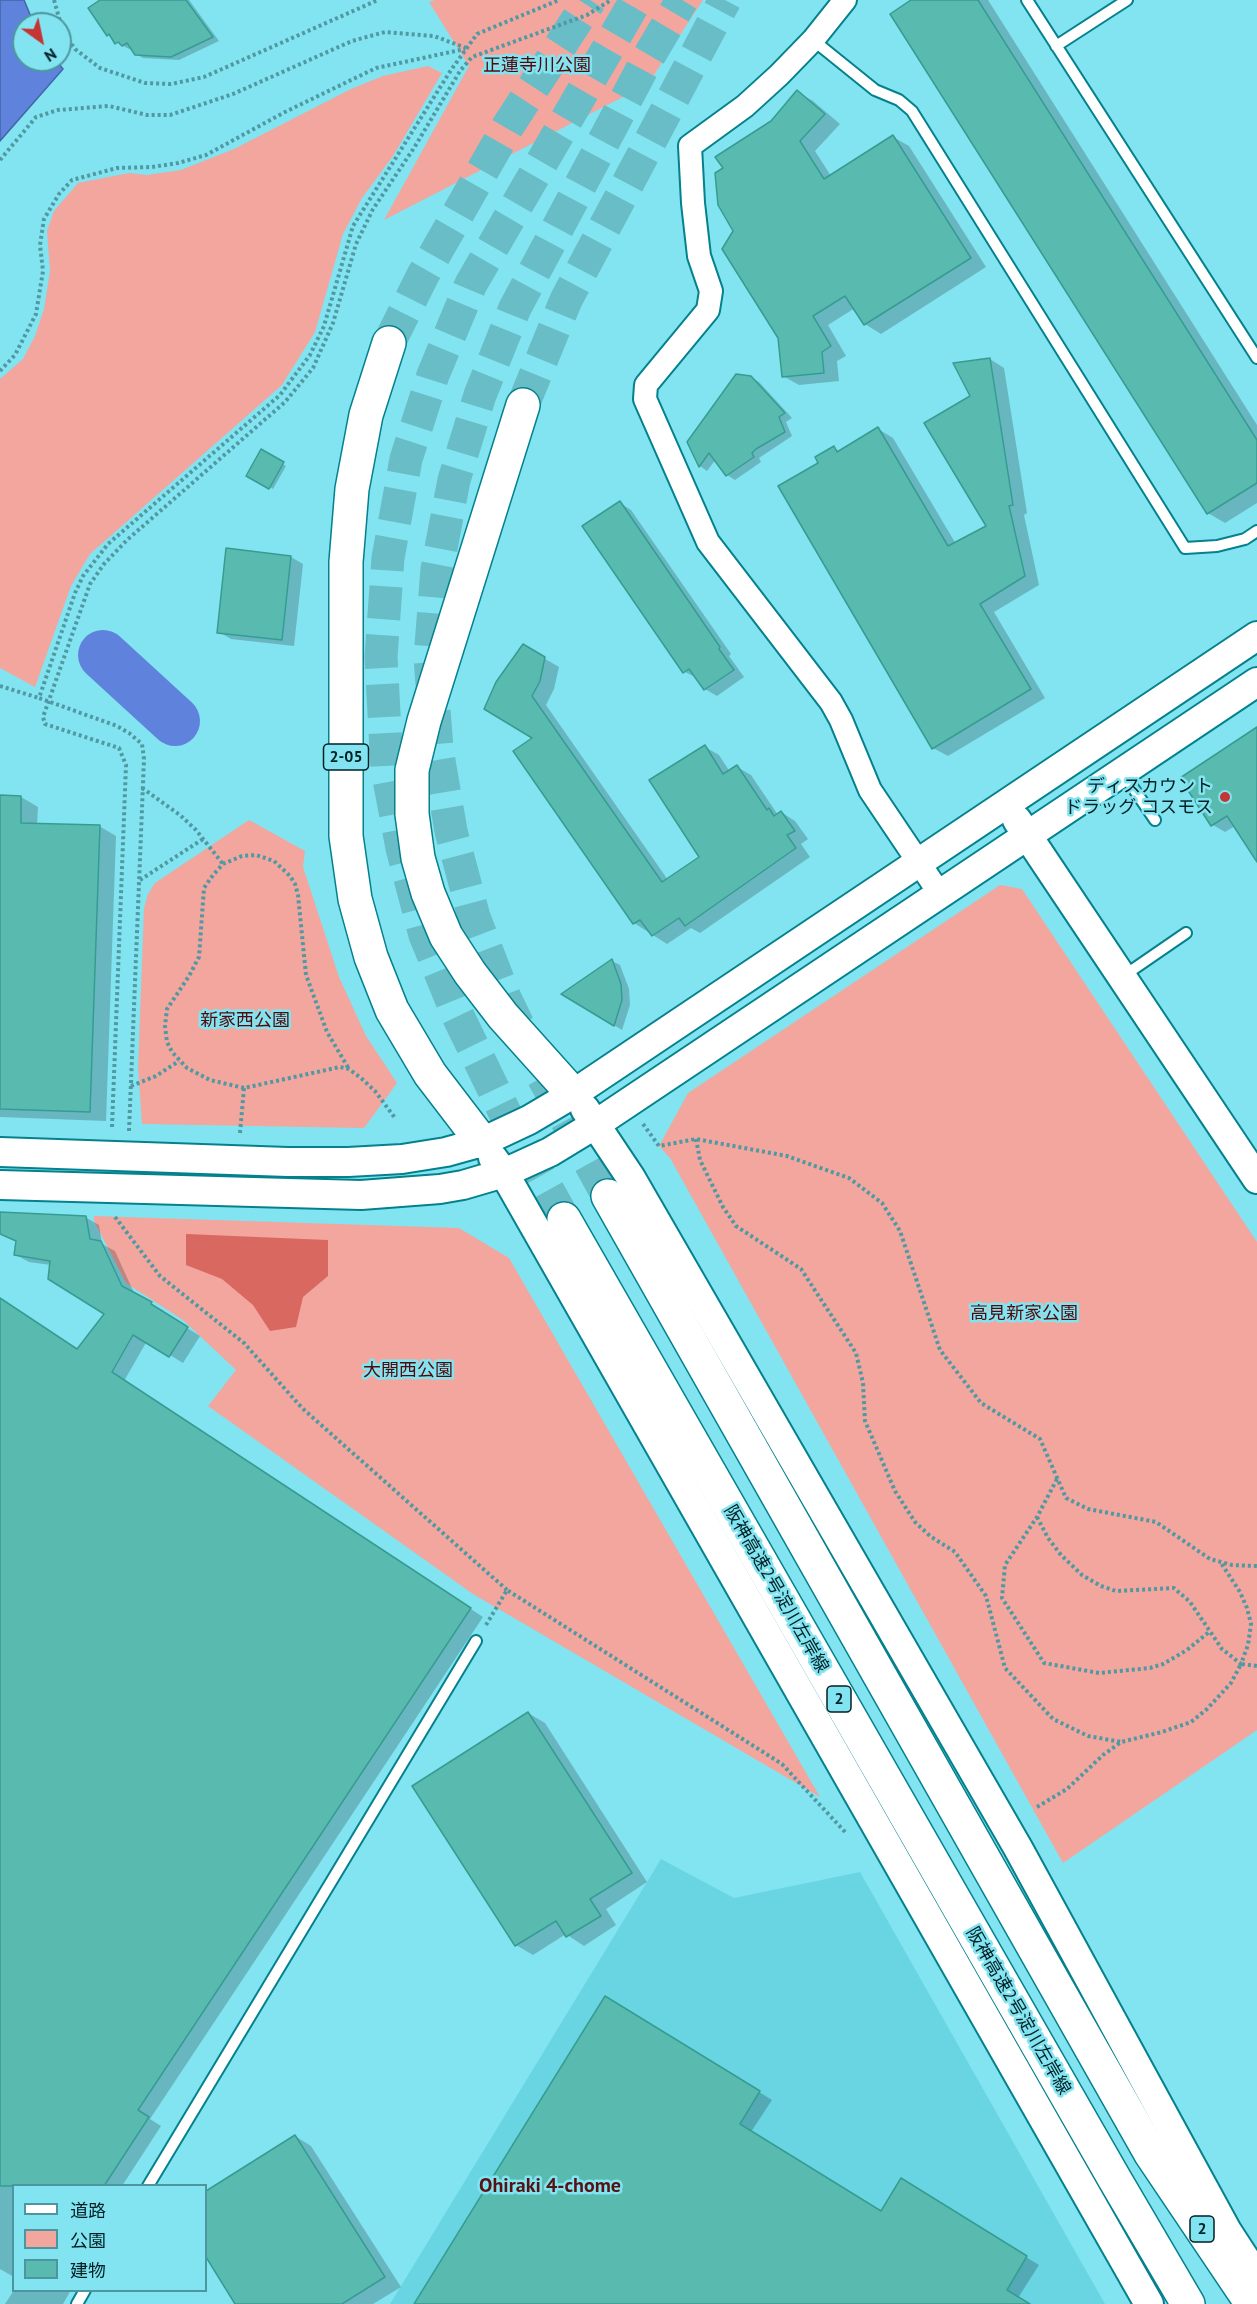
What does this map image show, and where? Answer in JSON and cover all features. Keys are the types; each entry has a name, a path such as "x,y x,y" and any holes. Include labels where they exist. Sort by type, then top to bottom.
{"highway":[{"name":"2-05","path":"389,343 366,415 352,489 347,542 346,836 355,899 371,957 392,1010 430,1074 482,1142"},
{"path":"523,405 424,721 412,770 412,814 418,858 428,893 446,936 470,973 503,1016 573,1094"},
{"name":"2","path":"608,1196 1151,2154 1252,2304"},
{"name":"阪神高速2号淀川左岸線","path":"564,1219 1188,2304"}],"street":[{"path":"845,0 813,40 745,106 690,147 699,256 711,291 708,310 646,385 645,399 708,542 831,702 841,720 870,790 940,894"},
{"path":"0,1152 277,1162 348,1162 446,1152 482,1142 529,1120 573,1094 1257,636"},
{"path":"0,1185 361,1195 417,1192 452,1187 504,1173 550,1152 596,1124 1257,682"},
{"path":"1006,803 1257,1179"},
{"path":"573,1094 596,1124 643,1199 1012,1838 1227,2231 1257,2277"},
{"path":"482,1142 504,1173 1149,2304"}],"lane":[{"path":"1027,0 1257,358"},
{"path":"1056,46 1126,0"},
{"path":"813,40 875,90 899,100 912,111 1185,548 1217,546 1245,539 1257,531"},
{"path":"1122,772 1155,820"},
{"path":"1122,977 1186,933"},
{"path":"149,2184 476,1641"}],"path":[{"path":"54,0 63,32 75,49 100,68 145,83 171,84 204,77 378,0"},
{"path":"39,698 75,593 95,558 108,544 280,395 309,356 324,326 353,226 466,48 477,34 559,0"},
{"path":"112,1131 126,765 119,748 45,724 43,717 90,584 104,564 127,540 285,402 314,368 333,322 356,244 372,209 414,148 460,71 472,57 587,15 611,0"},
{"path":"0,160 36,117 58,110 109,106 147,115 170,115 233,94 352,41 385,32 434,36 466,48"},
{"path":"0,371 15,356 36,314 43,271 40,245 44,219 59,195 72,180 117,168 152,167 206,155 285,112 376,68 466,48"},
{"path":"0,686 117,726 142,744 129,1131"},
{"path":"142,788 180,815 223,864"},
{"path":"139,880 203,839"},
{"path":"349,1069 340,1067 243,1088 198,1075 179,1061 167,1042 165,1026 167,1009 199,957 204,888 223,864 242,856 256,855 274,861 290,876 298,895 306,975 327,1032 349,1069 375,1091 395,1118"},
{"path":"131,1086 156,1076 179,1061"},
{"path":"240,1133 243,1088"},
{"path":"643,1123 659,1146 696,1139 787,1156 849,1178 882,1203 900,1231 940,1350 981,1402 1040,1439 1066,1498 1088,1509 1156,1522 1210,1559 1233,1565 1257,1566"},
{"path":"696,1139 700,1160 723,1207 736,1226 801,1269 856,1353 863,1383 865,1421 895,1491 915,1522 930,1536 955,1552 986,1596 1005,1668 1053,1719 1088,1736 1121,1742"},
{"path":"109,1209 160,1276 244,1343 302,1408 507,1590 782,1764 851,1839"},
{"path":"1057,1479 1038,1516 1005,1564 1002,1598 1044,1663 1099,1673 1150,1668 1163,1664 1187,1650 1209,1632"},
{"path":"1038,1516 1048,1538 1082,1575 1101,1586 1116,1591 1174,1588 1190,1602 1222,1649 1241,1664 1257,1666"},
{"path":"1036,1807 1066,1790 1103,1755 1121,1742 1191,1722 1231,1683 1248,1645 1251,1624 1240,1592 1220,1562"},
{"path":"476,1641 507,1590"}],"shaded area":[{"path":"0,0 24,0 29,12 12,12 12,72 60,72 0,141"},
{"path":"186,1234 328,1240 328,1276 303,1297 296,1327 270,1331 253,1305 222,1279 186,1265"},
{"path":"661,1859 734,1898 860,1872 1105,2304 390,2304"}],"green space":[{"name":"正蓮寺川公園","path":"435,0 703,0 648,84 384,220 469,66 429,2"},
{"path":"428,66 442,73 393,156 362,198 343,234 315,332 282,385 90,554 71,586 35,687 0,668 0,379 23,359 35,336 44,309 50,271 47,231 54,211 78,183 129,173 147,175 181,170 234,149 351,89 383,76"},
{"name":"新家西公園","path":"249,820 305,851 303,867 339,977 366,1036 397,1083 364,1128 142,1124 138,1068 144,908 148,894 155,883"},
{"name":"高見新家公園","path":"1000,885 1022,889 1257,1242 1257,1730 1063,1863 670,1158 659,1146 688,1093"},
{"name":"大開西公園","path":"94,1216 459,1228 509,1258 820,1797 473,1594 208,1406 236,1370 183,1320 126,1283 94,1221"}],"building":[{"path":"100,0 186,0 213,37 171,57 135,55 127,43 122,46 118,42 115,44 109,34 107,36 88,8"},
{"path":"911,0 978,0 1257,440 1257,483 1207,514 890,14"},
{"path":"797,90 825,114 800,141 824,179 893,135 971,258 864,325 845,296 813,316 831,346 822,352 824,373 782,377 778,338 722,249 733,231 718,205 715,173 723,168 715,157 771,121"},
{"path":"990,358 1013,505 1009,506 1025,576 980,604 1031,689 932,749 778,486 818,463 815,457 834,446 837,452 878,427 948,546 986,526 924,423 970,396 953,363"},
{"path":"736,374 751,376 785,413 779,417 785,432 756,449 752,453 754,457 726,476 709,453 699,467 687,442"},
{"path":"261,449 284,462 269,489 246,476"},
{"path":"620,501 734,670 704,690 689,669 683,673 582,526"},
{"path":"226,548 291,556 282,640 217,633"},
{"path":"523,644 545,657 540,681 532,696 662,882 699,857 649,780 705,745 723,774 737,765 767,810 769,808 774,816 781,811 795,831 787,835 796,848 685,926 679,918 652,936 640,920 633,924 513,751 532,738 484,709 496,682"},
{"name":"ディスカウント ドラッグ コスモス","path":"1257,727 1257,862 1227,816 1211,826 1180,778"},
{"path":"0,795 21,796 21,823 100,825 90,1112 0,1109"},
{"path":"612,959 621,984 622,1000 614,1026 561,994"},
{"path":"0,1212 86,1216 90,1239 101,1241 122,1286 152,1302 151,1304 188,1327 169,1357 133,1335 112,1372 471,1608 138,2110 149,2117 105,2184 0,2186 0,1298 77,1349 104,1314 48,1279 50,1261 14,1255 16,1241 0,1234"},
{"path":"528,1712 632,1873 590,1899 601,1916 566,1937 556,1921 515,1946 412,1786"},
{"path":"605,1996 760,2091 740,2124 881,2211 901,2178 1027,2256 1007,2290 1030,2304 414,2304"},
{"path":"295,2135 385,2277 342,2304 235,2304 207,2259 207,2190"}],"waterway":[{"path":"103,655 175,721"}],"tunnel":[{"path":"389,343 423,275 508,126 590,0"},
{"path":"564,1219 504,1111 458,1016 425,935 402,848 387,769 381,657 388,558 406,459 433,375 471,284 636,0"},
{"path":"518,1025 505,998 474,917 451,831 437,749 430,658 437,569 454,480 480,395 515,308 649,56 682,0"},
{"path":"523,405 566,300 725,0"},
{"path":"543,1077 608,1196"}],"place":[{"name":"ディスカウント ドラッグ コスモス","path":"1225,797"}],"district":[{"name":"Ohiraki 4-chome","path":"550,2186"}]}
